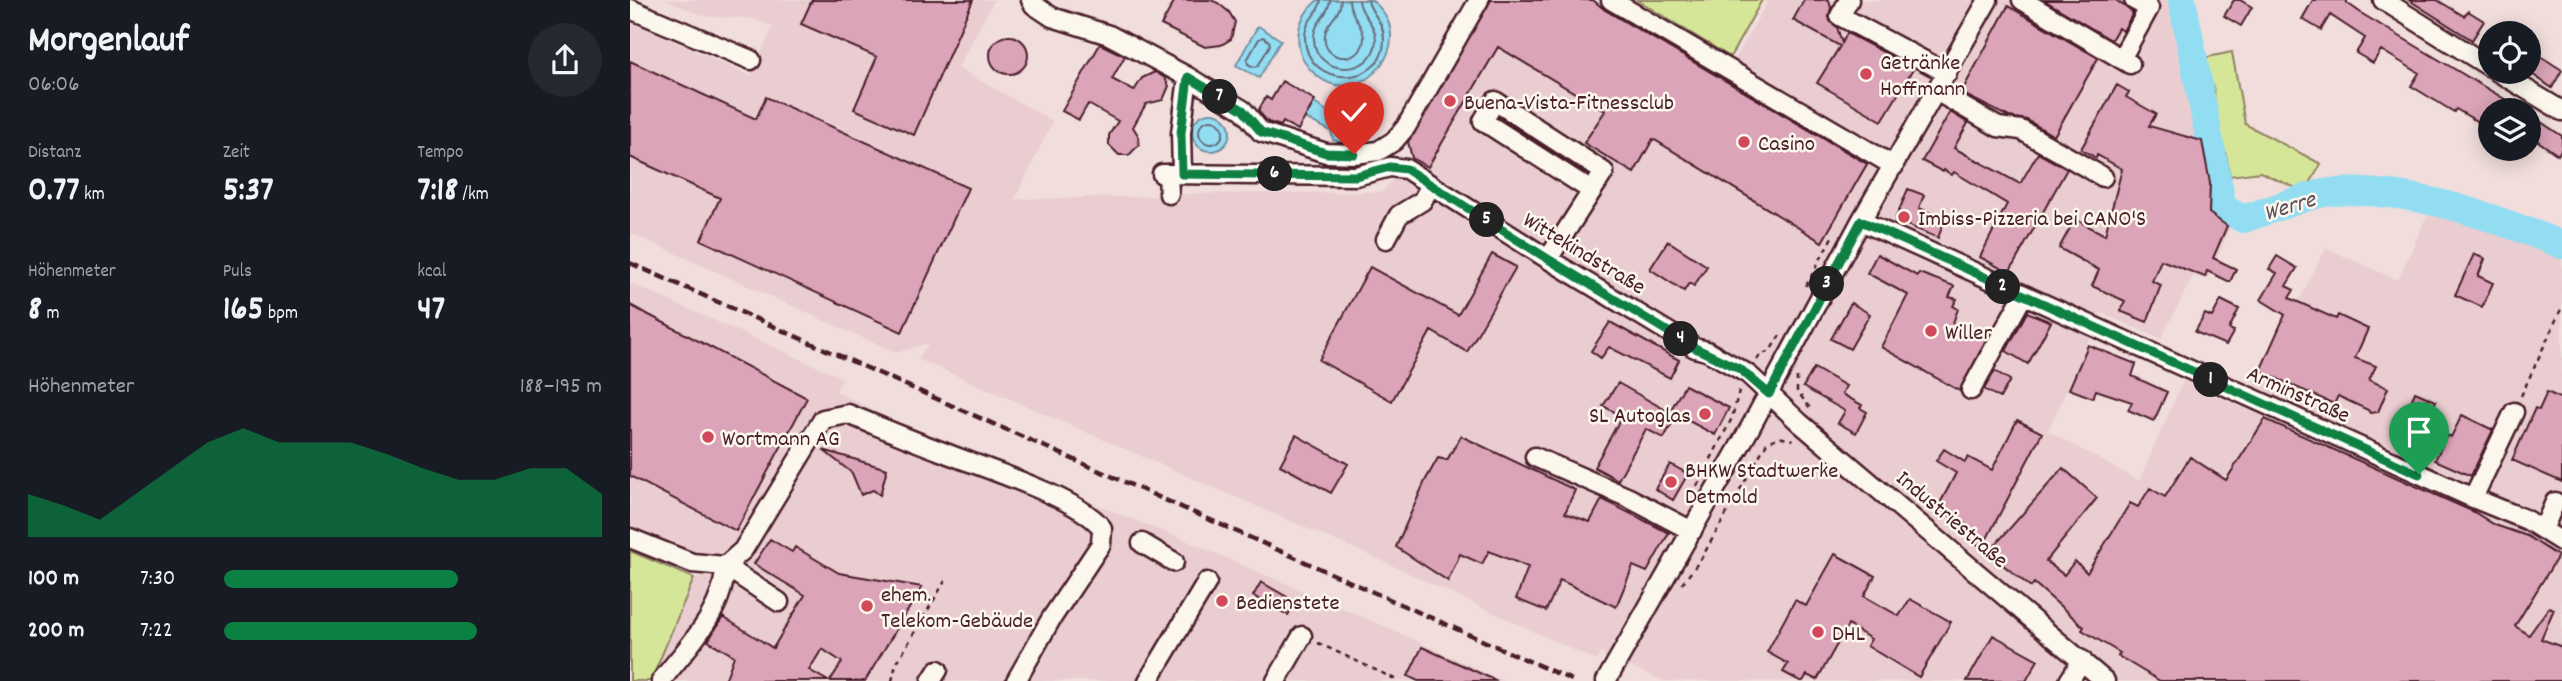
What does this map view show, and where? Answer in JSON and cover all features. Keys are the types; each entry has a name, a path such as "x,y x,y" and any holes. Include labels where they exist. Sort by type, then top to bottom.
{"street":[{"path":"1031,0 1052,17 1109,35 1188,77 1243,110 1261,132 1326,153 1354,154 1378,150 1394,141 1406,127 1479,0"},
{"path":"1611,0 1894,166"},
{"path":"1849,0 1840,16 1947,73"},
{"path":"1606,681 1769,394 1861,221 1988,0"},
{"path":"2022,0 2125,61 2149,8 2134,0"},
{"path":"2383,0 2478,59"},
{"path":"630,9 751,60"},
{"path":"1169,194 1188,77"},
{"path":"2518,84 2562,111"},
{"path":"1936,91 1998,127 2021,131 2103,177"},
{"path":"1548,259 1592,191 1604,172 1495,100 1483,121 1592,191"},
{"name":"Wittekindstraße","path":"1171,174 1356,176 1390,167 1406,169 1695,348 1740,369 1769,394"},
{"path":"1386,239 1399,215 1422,201 1431,185"},
{"name":"Arminstraße","path":"1861,221 2527,520 2562,542"},
{"path":"1971,390 2023,296"},
{"name":"Industriestraße","path":"1769,394 2105,681"},
{"path":"2473,498 2514,412"},
{"path":"661,681 719,601 724,585 724,566 743,550 823,419 848,414 1046,492 1097,520 1102,528 1101,544 1051,619 1016,681"},
{"path":"1535,457 1629,498 1692,531"},
{"path":"2543,530 2555,502"},
{"path":"630,538 692,563 724,566 779,602"},
{"path":"1142,543 1174,562"},
{"path":"1148,681 1207,582"},
{"path":"1276,681 1302,636"},
{"path":"2069,681 2082,660"}],"path":[{"path":"2514,412 2562,307"},
{"path":"1803,400 1810,408"},
{"path":"1676,591 1700,559 1766,443 1777,437 1795,440"},
{"path":"892,681 897,664 944,581"},
{"path":"1302,636 1399,681"}],"shaded area":[{"path":"665,0 994,0 958,68 1053,121 1015,199 1382,192 1412,158 1408,142 1491,0 1592,0 1724,79 1768,0 2174,0 2190,77 2189,93 2197,106 2210,170 2214,201 2208,212 2232,223 2207,280 2193,276 2161,339 2101,313 2048,431 2139,481 2183,381 2243,408 2292,300 2298,302 2326,248 2398,280 2429,211 2499,228 2562,259 2562,681 1663,681 1600,653 1597,661 1380,560 918,359 929,343 896,353 630,233 630,21 751,76 773,26 749,18 706,17"},
{"path":"630,283 843,378 836,391 919,434 1185,540 1503,681 651,681 694,578 711,576 630,545"}],"green space":[{"path":"1637,0 1762,0 1730,57"},
{"path":"2232,52 2245,124 2321,164 2305,192 2260,172 2230,176 2226,154 2217,130 2214,91 2203,58"},
{"path":"630,551 694,578 651,681 630,681"}],"water":[{"path":"1318,0 1371,0 1386,16 1391,34 1388,51 1380,67 1366,79 1350,85 1332,84 1315,74 1304,62 1298,40 1300,27 1308,10"},
{"path":"1258,26 1281,40 1259,78 1236,65"},
{"path":"1314,103 1337,117 1360,125 1363,120 1371,127 1363,137 1356,131 1348,130 1341,142 1333,140 1331,131 1305,118"},
{"path":"1211,113 1225,118 1230,132 1225,146 1211,151 1197,146 1192,132 1197,118"}],"building":[{"path":"812,0 973,0 914,135 854,109 877,57 801,24"},
{"path":"1175,0 1211,0 1218,3 1229,12 1235,22 1231,39 1221,45 1205,47 1161,25"},
{"path":"1491,0 1593,0 1605,10 1867,164 1822,242 1653,139 1634,173 1584,143 1605,111 1498,47 1428,167 1412,158 1408,142"},
{"name":"Getränke Hoffmann","path":"1804,0 1829,0 1830,21 1837,27 1842,43 1847,33 1914,68 1882,121 1817,83 1840,46 1793,20"},
{"path":"2044,0 2116,0 2133,13 2123,31 2118,28 2111,40"},
{"path":"2234,0 2240,0 2252,7 2241,26 2224,16"},
{"path":"2313,0 2347,0 2347,3 2364,15 2503,98 2478,98 2478,122 2456,109 2454,112 2411,86 2419,73 2381,50 2373,63 2356,53 2365,38 2330,15 2321,30 2302,19"},
{"path":"2409,0 2437,0 2464,16 2468,11 2484,21 2478,21 2478,30 2472,40"},
{"path":"2008,6 2098,58 2054,136 2027,120 2009,117 1961,93"},
{"path":"1009,36 1022,42 1028,55 1022,68 1009,74 996,68 990,55 996,42"},
{"path":"1100,44 1125,56 1112,79 1134,91 1142,78 1155,72 1165,78 1169,86 1163,100 1146,104 1133,127 1138,135 1139,145 1129,155 1119,155 1109,145 1109,135 1118,121 1088,104 1079,120 1062,111"},
{"path":"2541,57 2562,70 2552,88 2541,80"},
{"path":"630,61 756,119 766,97 968,188 902,332 701,240 720,198 630,157"},
{"path":"1282,81 1315,100 1298,130 1283,122 1281,126 1268,122 1258,111 1266,97 1271,100"},
{"path":"2117,85 2129,92 2126,97 2156,114 2149,126 2202,141 2210,183 2209,213 2227,226 2213,258 2236,269 2230,282 2207,271 2205,277 2161,260 2152,281 2161,285 2147,322 2120,311 2125,301 2092,286 2099,270 2059,248 2075,219 2105,235 2122,169 2081,149"},
{"path":"1950,112 1968,123 1954,148 2020,184 2038,153 2067,169 2009,273 1980,257 2007,204 1954,172 1952,175 1944,170 1943,172 1922,161"},
{"path":"2541,122 2562,136 2562,148 2558,155 2541,143"},
{"path":"1908,189 1924,195 1919,208 1945,219 1938,238 1895,220"},
{"path":"1668,241 1707,266 1694,286 1689,283 1684,291 1650,269"},
{"path":"1492,254 1516,267 1467,352 1431,331 1392,401 1319,360 1370,267 1458,315"},
{"name":"Willer","path":"1877,254 1917,276 1919,273 1954,286 1949,297 1957,299 1953,306 1958,309 1953,323 1987,338 1960,391 1881,347 1908,295 1867,273"},
{"path":"2474,254 2485,259 2478,276 2493,283 2482,307 2455,295"},
{"path":"2277,256 2297,268 2286,286 2294,290 2289,298 2336,319 2338,315 2368,329 2355,358 2376,366 2369,380 2388,388 2378,412 2370,413 2338,396 2334,404 2260,371 2285,315 2261,300 2277,273 2269,269"},
{"path":"2221,300 2239,309 2229,329 2234,331 2226,345 2195,332 2205,314 2212,317"},
{"path":"1851,303 1870,314 1850,349 1831,339"},
{"name":"Wortmann AG","path":"630,305 807,398 736,531 630,476"},
{"path":"2027,312 2051,322 2028,364 2006,351"},
{"path":"1610,322 1679,360 1670,378 1609,347 1601,358 1591,351"},
{"path":"2088,345 2136,364 2132,376 2167,392 2154,421 2128,410 2132,402 2096,390 2093,398 2069,389"},
{"path":"1814,368 1846,386 1842,394 1862,405 1860,408 1867,412 1856,433 1838,423 1845,411 1803,387"},
{"path":"1995,371 2010,380 2000,398 1984,389"},
{"path":"1618,383 1676,416 1664,438 1646,429 1618,480 1594,467 1622,416 1603,406"},
{"name":"SL Autoglas","path":"1685,385 1729,408 1715,435 1670,411"},
{"path":"2415,392 2436,401 2418,441 2398,432"},
{"path":"2547,392 2562,399 2562,482 2512,460 2535,408 2539,410"},
{"path":"2462,415 2493,430 2471,476 2435,460 2447,435 2451,437"},
{"path":"2265,419 2474,512 2495,525 2527,536 2558,556 2515,626 2529,635 2549,607 2554,609 2541,639 2562,647 2562,681 2160,681 2082,630 2084,627 2034,583 2031,587 1988,553 2063,468 2097,498 2046,561 2064,575 2075,561 2087,573 2130,503 2138,507 2150,488 2165,497 2190,457 2226,480"},
{"path":"2017,420 2042,433 1982,548 1959,529 1964,523 1937,509 1956,473 1936,461 1944,449 1965,462 1968,457 1992,470"},
{"path":"1296,435 1348,464 1331,493 1280,465"},
{"path":"1461,436 1575,490 1565,513 1590,522 1602,499 1669,533 1647,572 1633,566 1616,607 1560,580 1546,611 1516,599 1528,567 1489,551 1482,564 1460,554 1448,581 1396,547 1438,458 1447,460"},
{"path":"823,450 887,469 880,495 873,490 861,495 852,473"},
{"name":"BHKW Stadtwerke Detmold","path":"1670,464 1688,474 1673,500 1655,489"},
{"path":"770,539 792,552 795,547 839,573 922,587 865,681 830,681 842,662 822,649 809,670 828,681 725,681 734,656 708,641 723,617 773,648 805,595 754,564"},
{"path":"1835,554 1875,576 1864,596 1899,616 1910,599 1951,622 1919,677 1867,646 1871,639 1848,625 1817,680 1807,675 1800,681 1783,672 1788,664 1767,652 1795,600 1806,606"},
{"path":"1261,582 1296,602 1288,615 1253,596"},
{"path":"1993,635 2038,660 2026,681 1967,681"},
{"path":"1422,647 1497,681 1418,681 1408,676"}],"waterway":[{"name":"Werre","path":"2182,0 2223,208 2243,219 2321,193 2390,194 2449,205 2562,245"}],"railway":[{"path":"630,263 1574,681"}],"place":[{"name":"Getränke Hoffmann","path":"1866,74"},
{"name":"Buena-Vista-Fitnessclub","path":"1450,101"},
{"name":"Casino","path":"1744,142"},
{"name":"Imbiss-Pizzeria bei CANO'S","path":"1904,217"},
{"name":"Willer","path":"1931,331"},
{"name":"SL Autoglas","path":"1705,414"},
{"name":"Wortmann AG","path":"708,437"},
{"name":"BHKW Stadtwerke Detmold","path":"1671,482"},
{"name":"Bedienstete","path":"1222,601"},
{"name":"ehem. Telekom-Gebäude","path":"867,606"},
{"name":"DHL","path":"1818,632"}],"route":[{"path":"1354,154 1326,153 1261,132 1243,110 1188,77 1181,133 1182,174 1356,176 1390,167 1406,169 1695,348 1707,351 1740,369 1769,394 1861,221 2419,474"}]}
